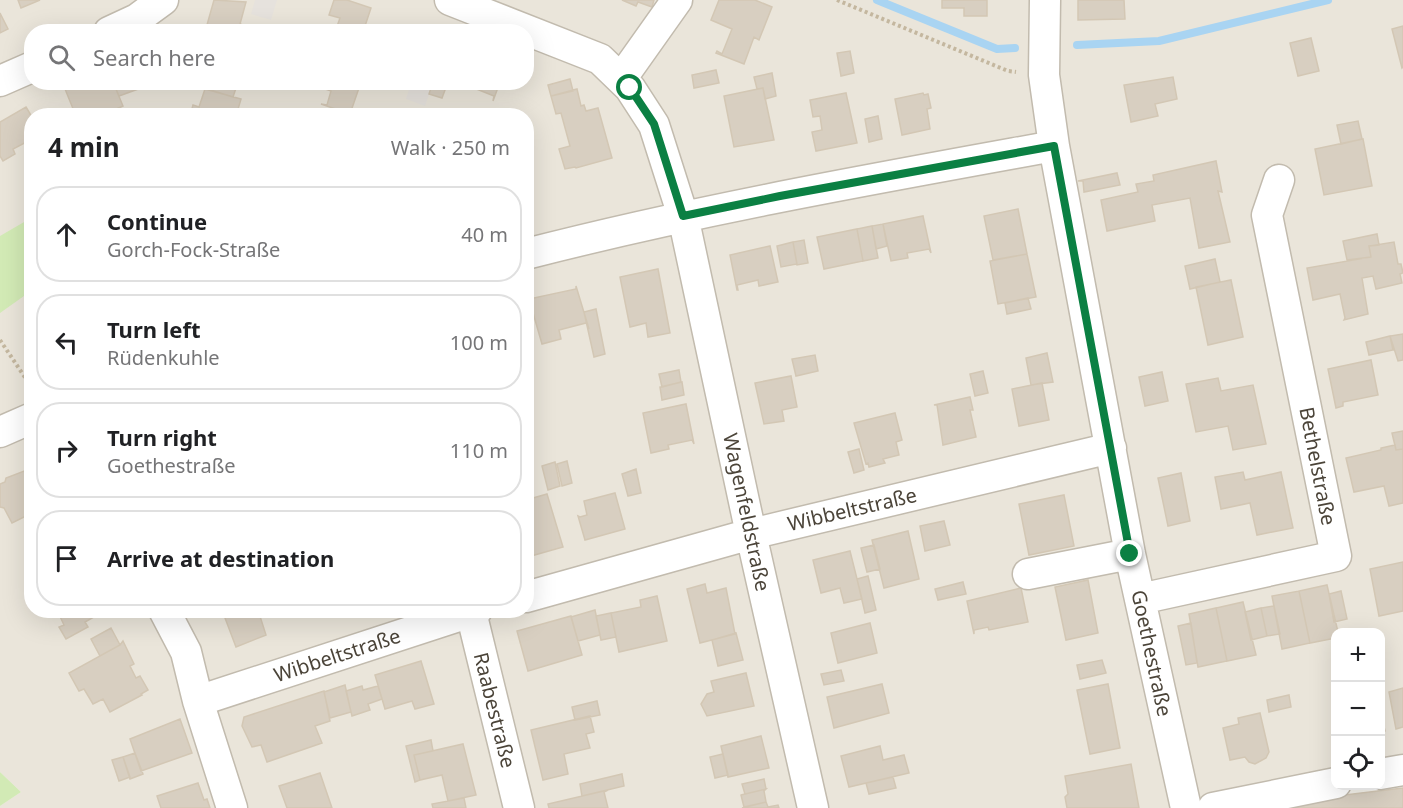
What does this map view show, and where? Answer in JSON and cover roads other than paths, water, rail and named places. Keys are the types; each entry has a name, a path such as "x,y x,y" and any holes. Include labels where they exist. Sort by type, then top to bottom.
{"street":[{"path":"126,24 163,0"},
{"name":"Wagenfeldstraße","path":"450,0 511,24"},
{"path":"621,79 677,0"},
{"name":"Goethestraße","path":"1045,0 1044,75 1054,146 1130,554 1186,808"},
{"name":"Wagenfeldstraße","path":"534,33 600,59 630,88 654,124 683,216 813,808"},
{"path":"0,81 24,70"},
{"path":"534,252 683,216 780,196 1054,146"},
{"name":"Bethelstraße","path":"1140,599 1336,556 1267,215 1279,180"},
{"path":"0,432 24,422"},
{"name":"Wibbeltstraße","path":"534,595 751,534 1111,448"},
{"path":"1028,574 1130,554"},
{"path":"168,618 186,652 198,700 232,808"},
{"name":"Wibbeltstraße","path":"198,700 452,618"},
{"name":"Raabestraße","path":"476,618 519,808"},
{"path":"1385,773 1403,770"},
{"path":"1213,808 1331,784"}],"waterway":[{"path":"877,0 997,49 1015,48"},
{"path":"1077,45 1159,41 1328,0"}]}
